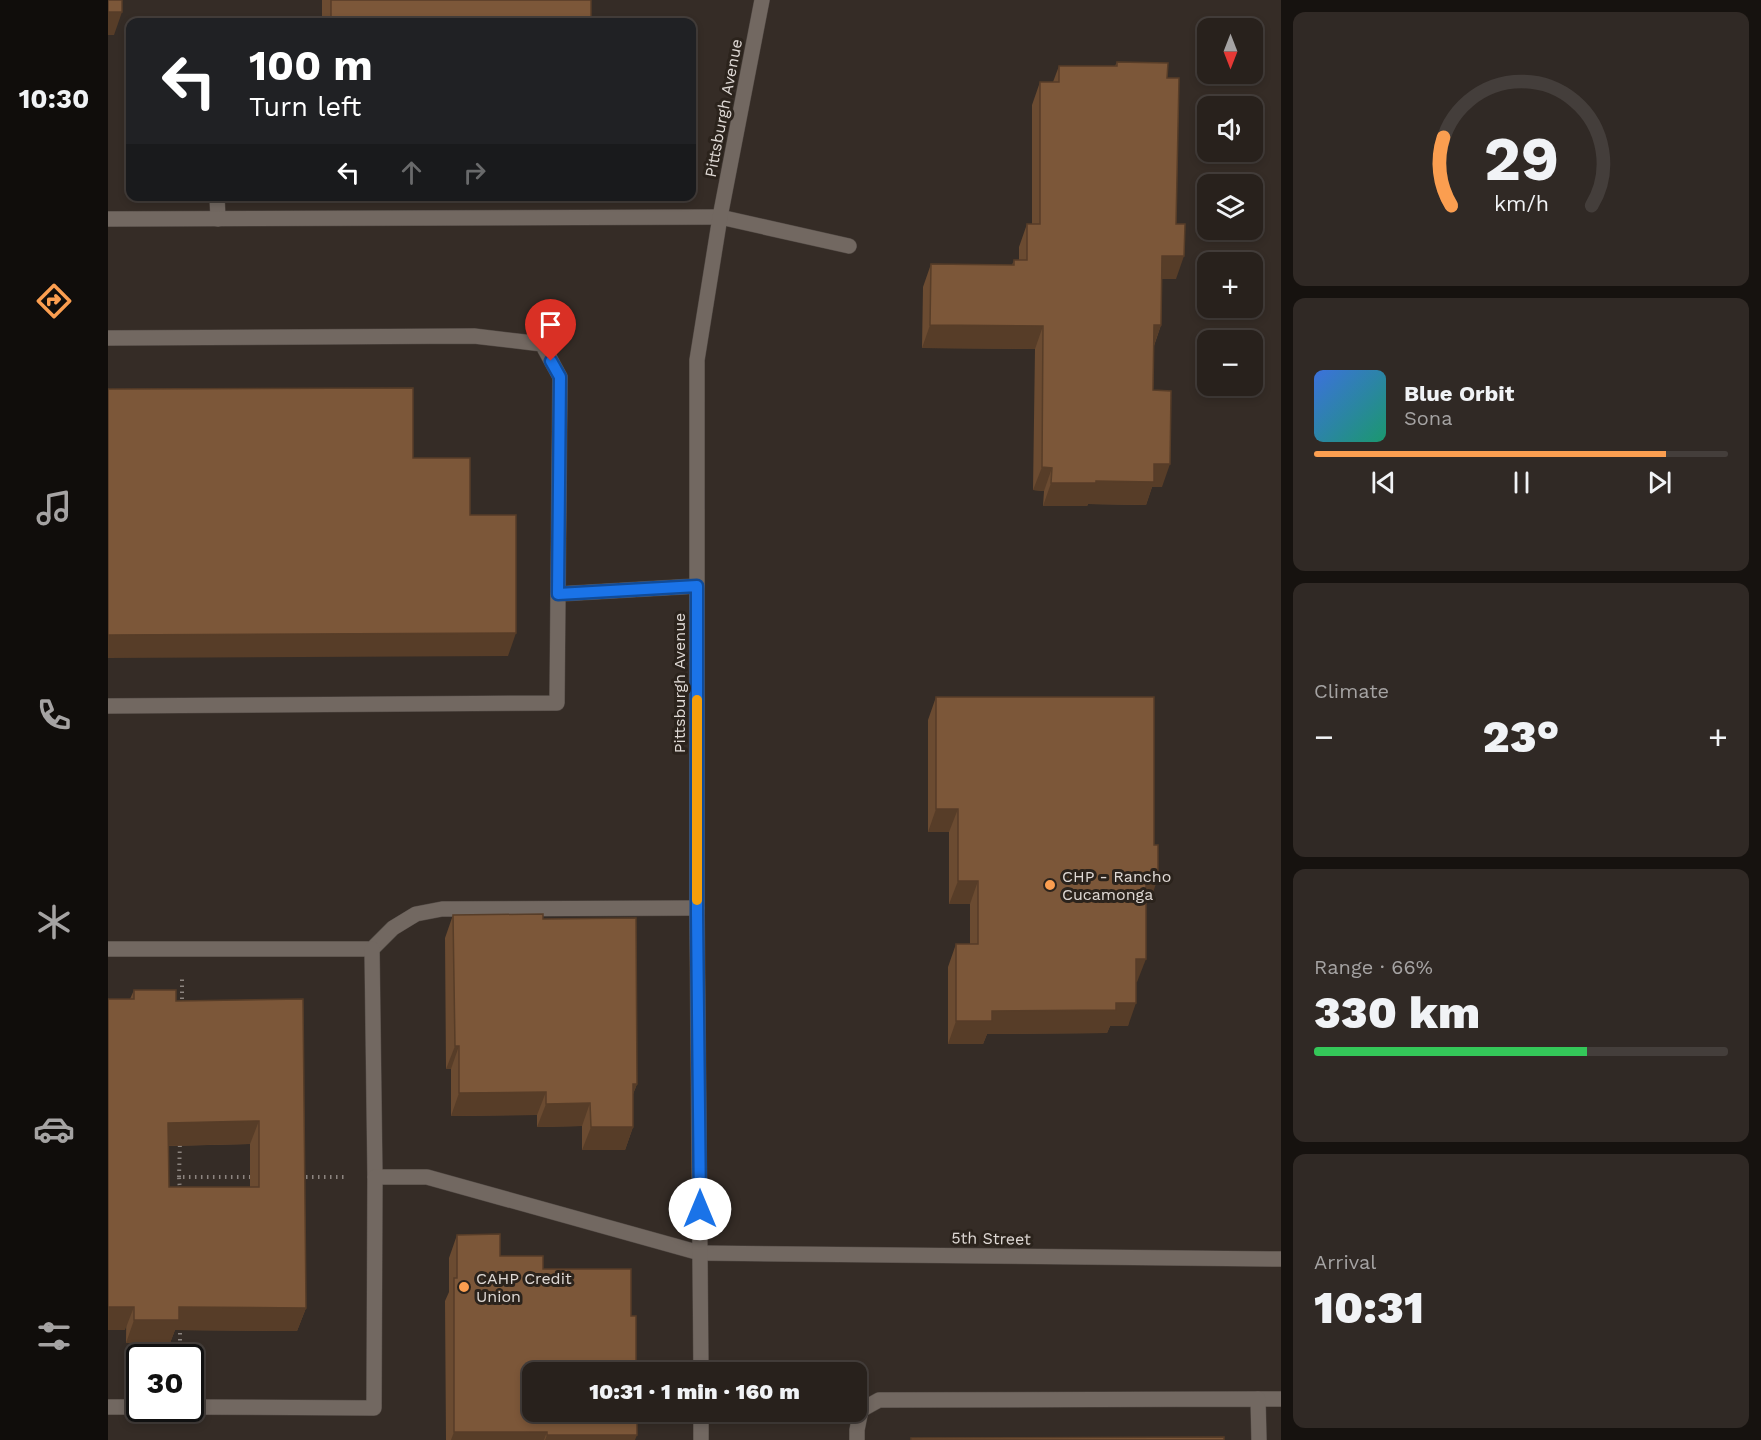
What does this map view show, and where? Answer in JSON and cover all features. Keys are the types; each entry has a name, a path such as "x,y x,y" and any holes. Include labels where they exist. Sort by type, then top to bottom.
{"street":[{"name":"Pittsburgh Avenue","path":"701,1362 697,908 697,360 720,216 762,0"},
{"path":"217,201 218,219"},
{"path":"108,219 720,216 849,246"},
{"path":"108,338 474,336 542,344 560,377 557,703 108,706"},
{"path":"558,594 697,586"},
{"path":"204,1407 374,1408 375,1177 372,950 393,928 416,914 442,909 697,908"},
{"path":"108,950 372,950"},
{"name":"5th Street","path":"375,1177 427,1177 700,1253 1281,1259"},
{"path":"1258,1399 1259,1440"},
{"path":"857,1440 861,1410 879,1400 1281,1399"},
{"path":"108,1407 126,1407"},
{"path":"701,1422 701,1440"}],"path":[{"path":"182,1009 183,950"},
{"path":"180,1141 180,1199"},
{"path":"179,1177 260,1177"},
{"path":"294,1177 375,1177"},
{"path":"180,1324 180,1344"}],"building":[{"path":"108,0 122,0 122,12 108,12"},
{"path":"331,0 591,0 591,18 331,18"},
{"path":"1117,62 1168,63 1167,78 1179,78 1176,224 1185,224 1184,256 1162,256 1161,325 1154,325 1153,390 1171,391 1170,464 1154,464 1154,482 1051,483 1052,468 1042,467 1043,326 930,325 931,264 1014,265 1014,260 1027,260 1027,224 1040,224 1040,82 1059,82 1059,66 1117,66"},
{"path":"413,388 413,458 470,458 470,515 516,515 516,633 108,635 108,389"},
{"name":"CHP - Rancho Cucamonga","path":"936,697 1154,697 1154,845 1158,845 1158,878 1146,878 1146,959 1136,959 1136,1003 1116,1003 1116,1010 992,1011 992,1021 956,1021 956,944 978,944 978,881 958,881 958,809 936,809"},
{"path":"543,914 543,919 636,918 637,1084 633,1084 633,1127 591,1127 590,1103 546,1104 546,1092 459,1093 459,1046 455,1046 453,915"},
{"path":"134,990 176,990 176,1001 303,999 306,1308 179,1307 179,1320 134,1320 134,1307 108,1307 108,999 134,999","holes":["259,1121 259,1187 169,1187 168,1123"]},
{"path":"500,1234 500,1256 543,1256 543,1269 631,1269 631,1316 636,1316 636,1362 522,1362 522,1422 637,1422 637,1435 454,1432 454,1278 457,1278 457,1235"},
{"path":"1224,1437 1224,1440 911,1440 911,1438"}],"slow traffic":[{"path":"697,700 697,900"}],"place":[{"name":"CHP - Rancho Cucamonga","path":"1050,885"},
{"name":"CAHP Credit Union","path":"464,1287"}],"route":[{"path":"551,361 560,377 558,594 697,586 700,1209"}]}
